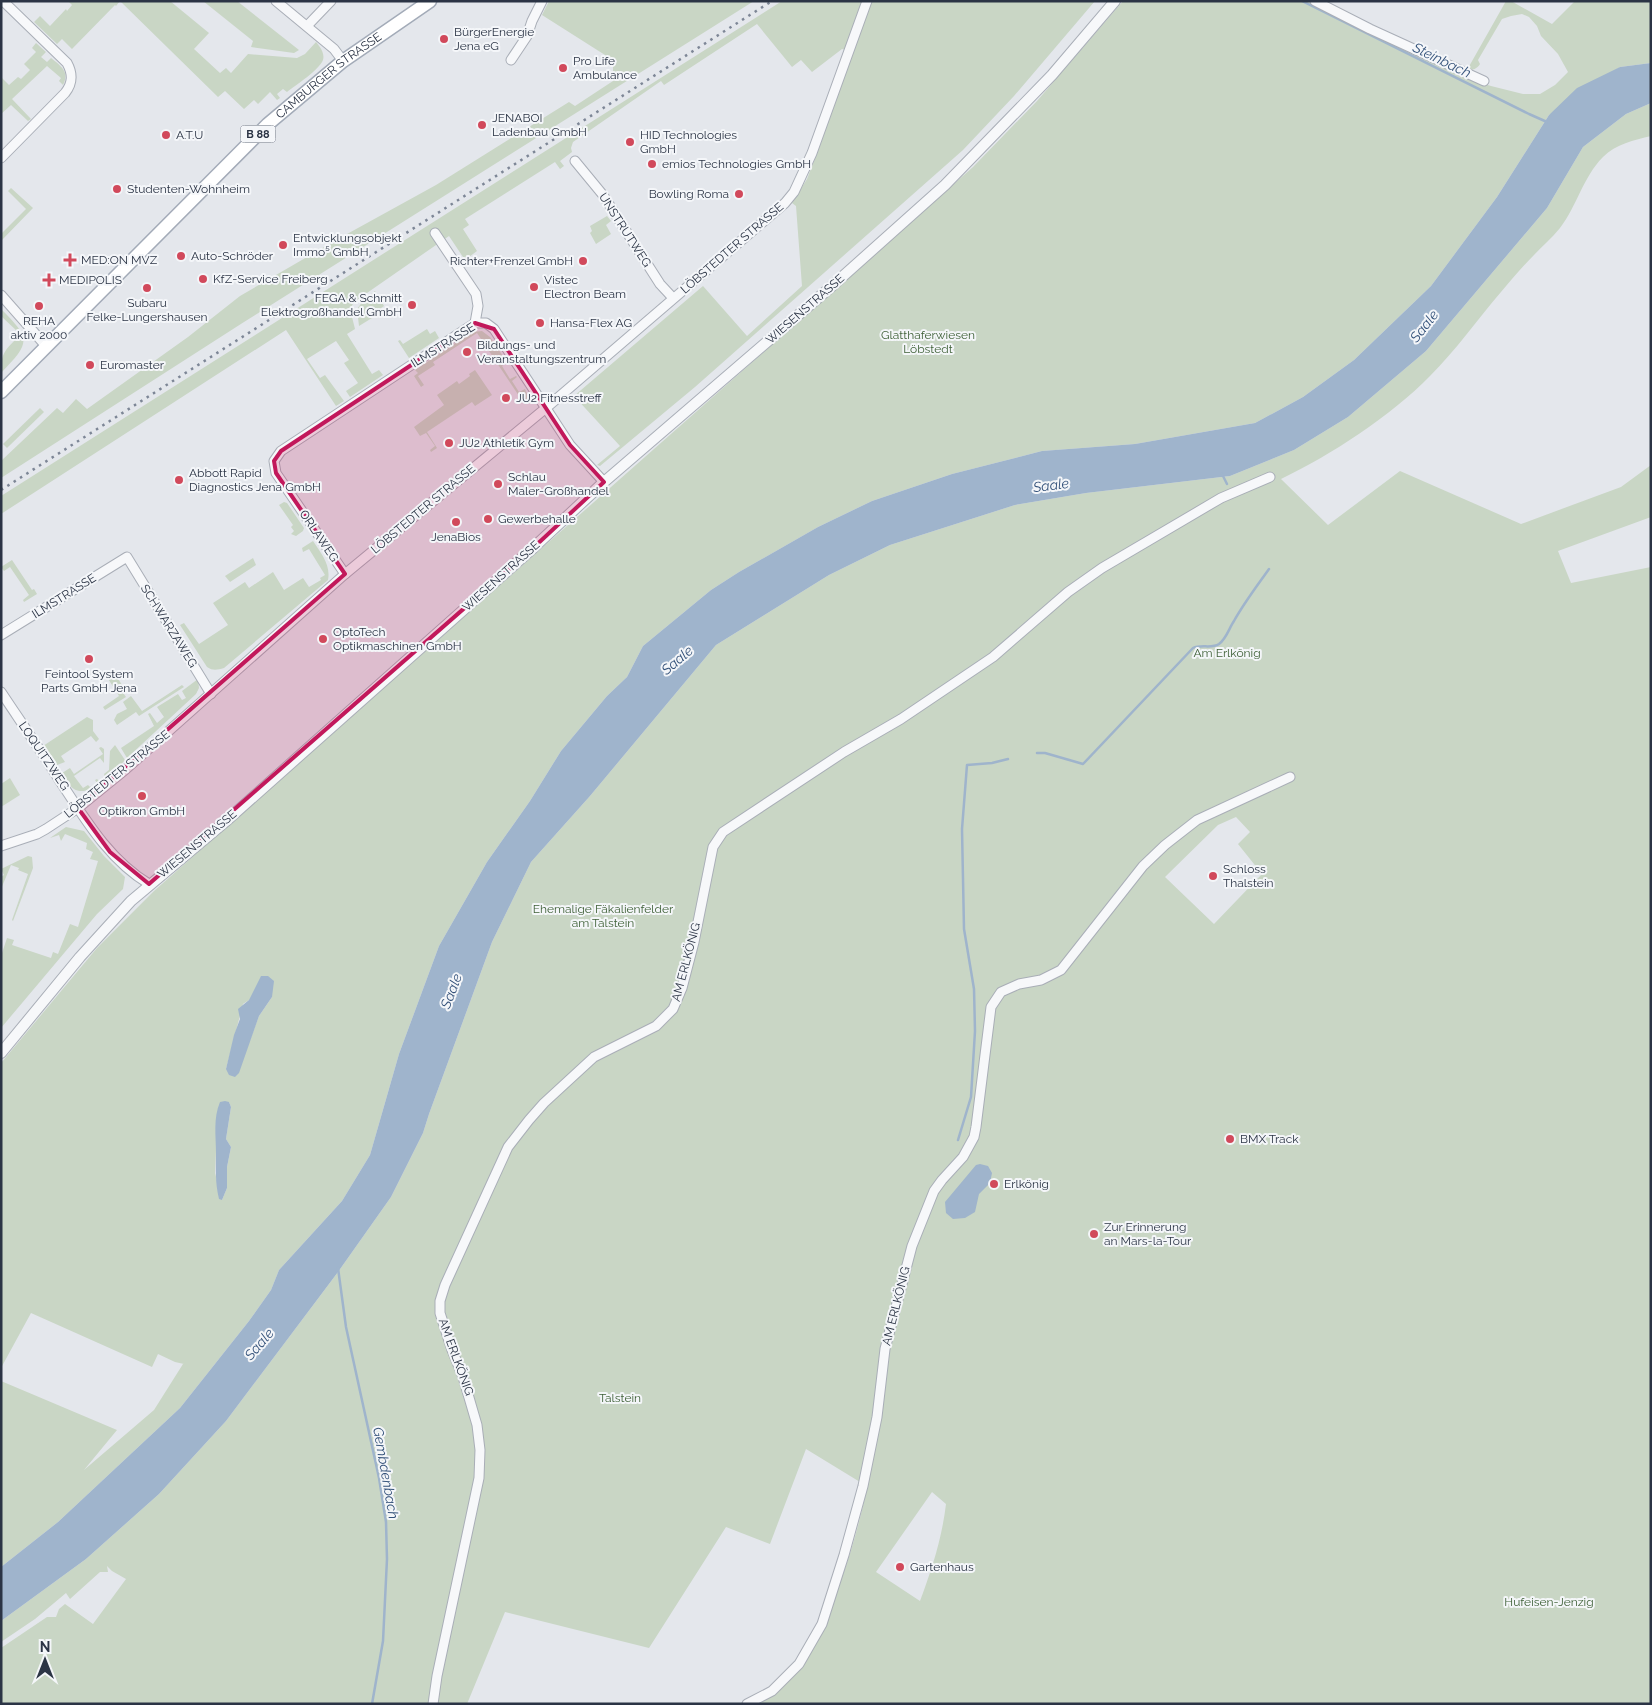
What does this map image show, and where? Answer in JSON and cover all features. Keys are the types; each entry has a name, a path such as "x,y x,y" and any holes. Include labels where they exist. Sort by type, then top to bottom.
{"main road":[{"name":"CAMBURGER STRASSE","path":"1,392 261,131 343,61 430,1"}],"street":[{"path":"1,158 66,93 72,80 67,63 3,1"},
{"path":"276,1 334,49 343,61"},
{"path":"307,26 331,1"},
{"path":"511,60 526,36 542,1"},
{"name":"LÖBSTEDTER STRASSE","path":"1,846 37,834 78,808 126,769 345,574 546,408 785,203 794,192 818,139 867,1"},
{"name":"WIESENSTRASSE","path":"1,1054 80,957 131,901 232,815 525,555 604,482 832,286 945,185 1052,75 1115,1"},
{"path":"1315,1 1370,29 1484,81"},
{"name":"UNSTRUTWEG","path":"575,162 603,195 660,284 673,298"},
{"path":"435,233 476,294 478,306 475,322"},
{"path":"1,295 46,346"},
{"name":"ILMSTRASSE","path":"276,473 274,461 281,451 475,322 486,324 494,329 570,445 604,482"},
{"name":"ORLAWEG","path":"276,473 345,574"},
{"name":"AM ERLKÖNIG","path":"433,1704 479,1478 480,1460 478,1425 463,1377 444,1327 440,1313 440,1301 453,1264 508,1147 544,1103 594,1057 656,1026 674,1009 682,988 694,942 713,847 722,832 844,752 901,719 993,657 1068,592 1102,568 1221,498 1270,477"},
{"name":"ILMSTRASSE","path":"1,635 127,557"},
{"name":"SCHWARZAWEG","path":"127,557 211,694"},
{"name":"LOQUITZWEG","path":"1,692 78,808 110,852 149,884"},
{"name":"AM ERLKÖNIG","path":"747,1704 772,1691 799,1664 822,1624 863,1486 877,1416 885,1349 912,1246 934,1191 964,1157 974,1137 991,1007 1001,992 1018,984 1041,980 1061,970 1143,866 1165,845 1197,820 1290,776"}],"highlighted area":[{"path":"475,323 494,329 570,445 604,482 532,549 149,884 110,852 78,808 345,574 276,473 274,461 281,451"}],"green space":[{"path":"68,1 120,1 72,49 62,39 57,44 34,22 40,16 50,26 72,5"},
{"path":"120,1 170,1 209,33 194,49 220,73 226,68 231,73 248,54 297,58 305,54 316,42 323,53 323,60 312,73 287,92 283,89 277,94 280,98 277,100 270,92 258,104 254,100 244,109 225,91 218,97"},
{"path":"203,1 237,1 299,50 294,53 251,47 253,41"},
{"path":"549,1 754,1 244,322 1,478 1,461 57,408 63,413 76,399 87,409 188,337 240,296 436,185 569,102 575,106 613,81 613,65 605,55 542,15"},
{"path":"782,1 1095,1 1014,96 963,150 695,387 600,466 597,465 620,446 574,396 703,286 747,336 802,286 796,206 792,203 807,179 821,143 851,51 842,49 812,72 801,60 792,67 757,24 664,85 661,81 573,142 572,152 560,161 564,166 560,169 555,162 465,219 469,225 463,229 477,251 465,260 449,236 354,302 350,309 355,329 347,334 372,374 379,370 383,375 350,397 346,391 358,383 344,363 349,360 336,341 307,359 320,378 325,375 344,401 336,406 286,330 1,514 1,496"},
{"name":"Glatthaferwiesen Löbstedt","path":"1123,1 1306,1 1472,80 1523,94 1540,94 1555,85 1568,72 1558,54 1541,36 1537,26 1529,17 1522,14 1502,19 1478,60 1480,64 1478,67 1467,70 1506,1 1511,1 1552,24 1575,1 1651,1 1651,63 1620,67 1549,115 1497,197 1431,286 1354,360 1303,397 1255,423 1135,444 1042,451 952,474 872,501 818,527 739,572 711,590 643,646 627,677 607,696 561,751 530,801 487,862 439,946 399,1054 370,1155 342,1201 279,1270 271,1290 249,1321 180,1408 58,1522 1,1567 1,1381 117,1430 84,1470 154,1410 184,1364 158,1354 152,1367 31,1313 1,1368 1,1063 97,948 154,891 973,167 1037,101","holes":["272,997 259,1016 250,1040 226,1069 243,1004 249,1000","229,1102 231,1107 226,1139 231,1147 227,1167 227,1188 222,1200 215,1173 216,1152"]},
{"path":"36,43 46,52 41,57 47,62 51,58 65,73 63,85 59,81 61,78 47,66 12,99 31,119 28,121 11,105 1,114 1,77 9,85 18,77 21,79 30,70 24,64 36,52 32,48"},
{"path":"1651,103 1651,136 1619,146 1603,157 1590,173 1560,228 1517,274 1440,366 1379,420 1340,446 1281,479 1328,525 1400,471 1521,524 1621,487 1651,465 1651,517 1558,551 1571,583 1651,567 1651,1704 759,1704 776,1692 800,1669 827,1615 851,1552 872,1465 865,1462 860,1482 806,1449 770,1544 726,1527 649,1648 505,1612 467,1704 1,1704 1,1648 47,1617 56,1617 59,1609 65,1604 93,1624 126,1579 107,1566 108,1572 100,1572 70,1599 66,1593 35,1619 1,1642 1,1621 86,1559 159,1494 226,1421 338,1272 391,1197 423,1133 492,942 531,862 590,796 716,645 829,575 890,545 1015,505 1086,493 1230,476 1294,450 1348,417 1426,351 1547,208 1583,147 1626,114","holes":["1236,817 1250,832 1238,844 1262,874 1214,924 1165,877 1218,825","932,1492 946,1504 936,1553 920,1601 876,1572"]},
{"path":"11,188 33,208 1,241 1,234 26,209 8,191"},
{"path":"607,216 611,221 606,225 611,234 596,244 590,233 592,231 590,226"},
{"path":"375,291 384,306 371,315 372,318 359,326 357,309"},
{"path":"1,309 18,327 24,341 18,354 1,373 4,355 15,340 13,337 18,332 1,316"},
{"path":"427,329 430,334 435,331 439,338 409,358 398,341 400,340 403,344"},
{"path":"482,331 490,337 507,362 502,366 510,379 517,377 512,381 519,392 525,389 530,401 521,399 477,333 433,362 435,365 418,376 424,385 421,387 414,376 418,373 415,370 472,332"},
{"path":"475,370 492,395 475,406 472,402 427,432 437,448 431,452 430,450 435,446 426,433 420,436 414,427 444,405 437,395 457,381 459,384"},
{"path":"40,408 44,412 7,448 3,444"},
{"path":"284,502 287,503 304,528 296,536 291,534 294,531 291,527 293,525 279,505"},
{"path":"313,541 327,564 328,580 224,668 215,670 207,667 180,625 184,623 199,644 228,625 213,603 245,582 249,588 273,572 284,590 303,578 309,587 321,580 320,578 325,575 309,549 303,552 302,548"},
{"path":"253,558 256,565 230,582 225,576"},
{"path":"12,560 32,590 34,589 37,594 24,602 23,600 29,595 10,567 4,571 1,567"},
{"path":"112,669 122,685 119,687 126,697 105,710 103,707 119,696 105,674"},
{"path":"198,679 199,688 196,694 127,758 121,748 154,726 148,714 150,713 157,723 164,717 157,707 178,694 182,700 186,698 182,691"},
{"path":"182,685 184,687 139,716 136,712 117,725 114,720 117,714 127,709 123,702 131,696 142,711"},
{"path":"87,717 93,720 93,731 99,739 96,742 91,736 61,756 65,762 57,765 43,746"},
{"path":"115,745 125,760 108,777 87,790 80,791 70,786 62,773 70,768 74,774 103,754 99,748 101,747 104,749 104,763 100,758 74,776 83,788 88,785 90,787 97,783 95,780 99,781 105,777 104,774 109,770 110,751"},
{"path":"10,778 20,795 1,807 1,784"},
{"path":"66,827 84,831 104,856 125,877 123,889 97,914 1,1028 1,956 7,938 14,940 12,945 51,958 53,952 58,954 70,924 78,927 98,861 90,859 93,852 86,849 87,843 65,834 61,841 59,835 50,838"},
{"path":"28,856 32,857 33,868 13,921 28,874 11,865 1,889 1,877 4,875 1,869"}],"water":[{"name":"Saale","path":"1651,63 1651,103 1626,114 1583,147 1547,208 1426,351 1348,417 1294,450 1230,476 1086,493 1015,505 890,545 829,575 716,645 590,796 531,862 492,942 423,1133 391,1197 338,1272 226,1421 159,1494 86,1559 1,1621 1,1567 58,1522 180,1408 249,1321 271,1290 279,1270 342,1201 370,1155 399,1054 439,946 487,862 530,801 561,751 607,696 627,677 643,646 711,590 739,572 818,527 872,501 952,474 1042,451 1135,444 1255,423 1303,397 1354,360 1431,286 1497,197 1549,115 1577,88 1620,67"},
{"path":"261,976 268,976 274,981 272,997 259,1016 239,1073 235,1077 229,1075 226,1069 240,1019 238,1009 249,1000"},
{"path":"220,1102 229,1102 231,1107 226,1139 231,1147 227,1167 227,1188 222,1200 219,1199 216,1181 215,1127"},
{"path":"976,1165 988,1166 992,1173 990,1183 979,1194 975,1212 965,1218 953,1219 946,1213 945,1202"}],"waterway":[{"name":"Steinbach","path":"1302,1 1547,122"},
{"path":"1222,474 1227,484"},
{"path":"1037,753 1045,753 1083,764 1193,648 1213,646 1222,642 1242,608 1269,569"},
{"path":"958,1140 971,1097 975,1031 974,989 964,929 962,829 967,765 992,763 1008,759"},
{"name":"Gembdenbach","path":"338,1268 346,1327 379,1478 386,1522 387,1559 383,1641 372,1704"}],"railway":[{"path":"1,490 772,1"}],"place":[{"name":"BürgerEnergie Jena eG","path":"444,39"},
{"name":"Pro Life Ambulance","path":"563,68"},
{"name":"JENABOI Ladenbau GmbH","path":"482,125"},
{"name":"A.T.U","path":"166,135"},
{"name":"HID Technologies GmbH","path":"630,142"},
{"name":"emios Technologies GmbH","path":"652,164"},
{"name":"Studenten-Wohnheim","path":"117,189"},
{"name":"Bowling Roma","path":"739,194"},
{"name":"Entwicklungsobjekt Immo⁵ GmbH","path":"283,245"},
{"name":"Auto-Schröder","path":"181,256"},
{"name":"MED:ON MVZ","path":"70,260"},
{"name":"Richter+Frenzel GmbH","path":"583,261"},
{"name":"KfZ-Service Freiberg","path":"203,279"},
{"name":"MEDIPOLIS","path":"49,280"},
{"name":"Vistec Electron Beam","path":"534,287"},
{"name":"Subaru Felke-Lungershausen","path":"147,288"},
{"name":"FEGA & Schmitt Elektrogroßhandel GmbH","path":"412,305"},
{"name":"REHA aktiv 2000","path":"39,306"},
{"name":"Hansa-Flex AG","path":"540,323"},
{"name":"Bildungs- und Veranstaltungszentrum","path":"467,352"},
{"name":"Euromaster","path":"90,365"},
{"name":"JU2 Fitnesstreff","path":"506,398"},
{"name":"JU2 Athletik Gym","path":"449,443"},
{"name":"Abbott Rapid Diagnostics Jena GmbH","path":"179,480"},
{"name":"Schlau Maler-Großhandel","path":"498,484"},
{"name":"Gewerbehalle","path":"488,519"},
{"name":"JenaBios","path":"456,522"},
{"name":"OptoTech Optikmaschinen GmbH","path":"323,639"},
{"name":"Feintool System Parts GmbH Jena","path":"89,659"},
{"name":"Optikron GmbH","path":"142,796"},
{"name":"Schloss Thalstein","path":"1213,876"},
{"name":"BMX Track","path":"1230,1139"},
{"name":"Erlkönig","path":"994,1184"},
{"name":"Zur Erinnerung an Mars-la-Tour","path":"1094,1234"},
{"name":"Gartenhaus","path":"900,1567"}],"park label":[{"name":"Am Erlkönig","path":"1227,653"},
{"name":"Ehemalige Fäkalienfelder am Talstein","path":"603,916"},
{"name":"Talstein","path":"620,1398"},
{"name":"Hufeisen-Jenzig","path":"1549,1602"}]}
